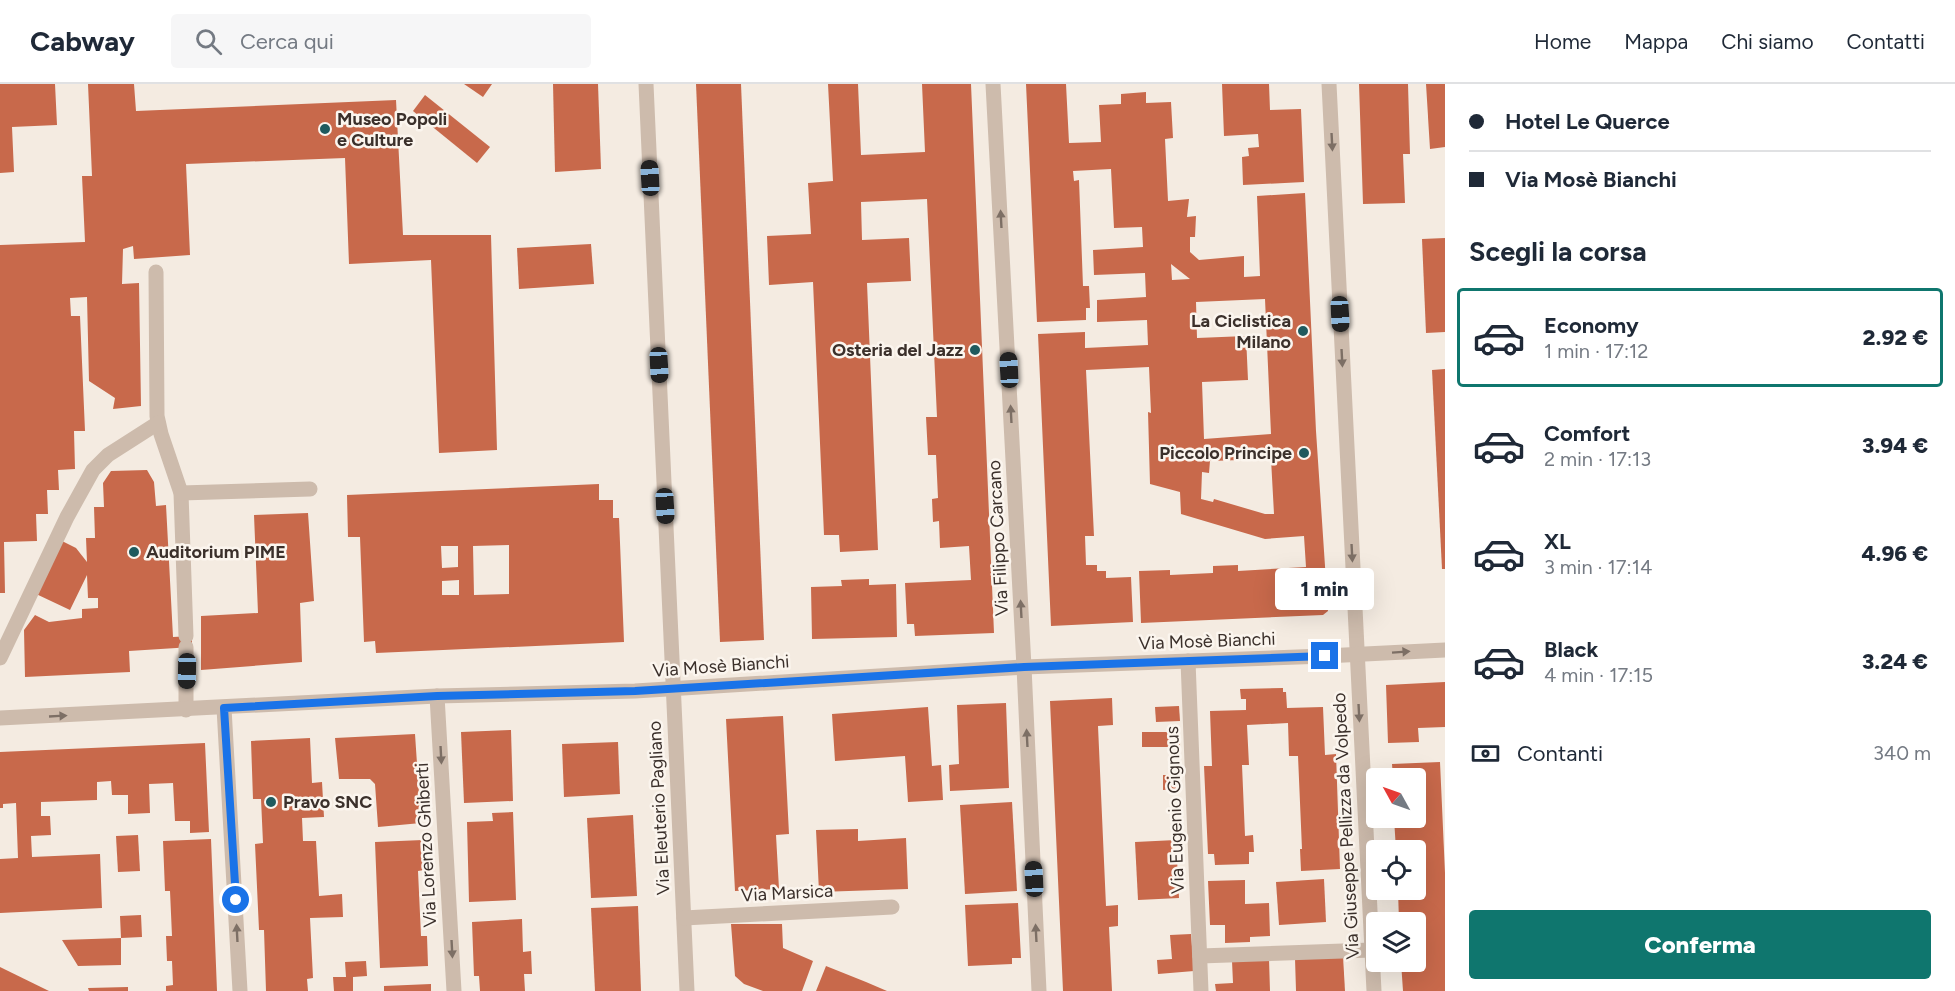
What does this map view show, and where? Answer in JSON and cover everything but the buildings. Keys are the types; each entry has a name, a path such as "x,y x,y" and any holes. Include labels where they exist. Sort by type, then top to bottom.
{"street":[{"name":"Via Eleuterio Pagliano","path":"646,84 687,991"},
{"name":"Via Filippo Carcano","path":"993,84 1039,991"},
{"name":"Via Giuseppe Pellizza da Volpedo","path":"1329,84 1370,912"},
{"path":"156,272 158,423 181,493 186,710"},
{"path":"0,658 67,517 93,470 108,455 158,423"},
{"path":"181,493 310,489"},
{"name":"Via Mosè Bianchi","path":"0,718 437,696 672,688 1024,667 1445,650"},
{"name":"Via Eugenio Gignous","path":"1188,661 1201,991"},
{"name":"Via Lorenzo Ghiberti","path":"437,696 454,991"},
{"path":"224,708 240,991"},
{"name":"Via Marsica","path":"684,918 892,908"},
{"path":"1200,956 1366,950"},
{"name":"Via Giuseppe Pellizza da Volpedo","path":"1373,972 1374,991"}],"place":[{"name":"Museo Popoli e Culture","path":"325,129"},
{"name":"La Ciclistica Milano","path":"1303,331"},
{"name":"Osteria del Jazz","path":"975,350"},
{"name":"Piccolo Principe","path":"1304,453"},
{"name":"Auditorium PIME","path":"134,552"},
{"name":"Pravo SNC","path":"271,802"}],"route":[{"path":"236,900 224,708 437,696 635,691 1024,667 1325,656"}]}
